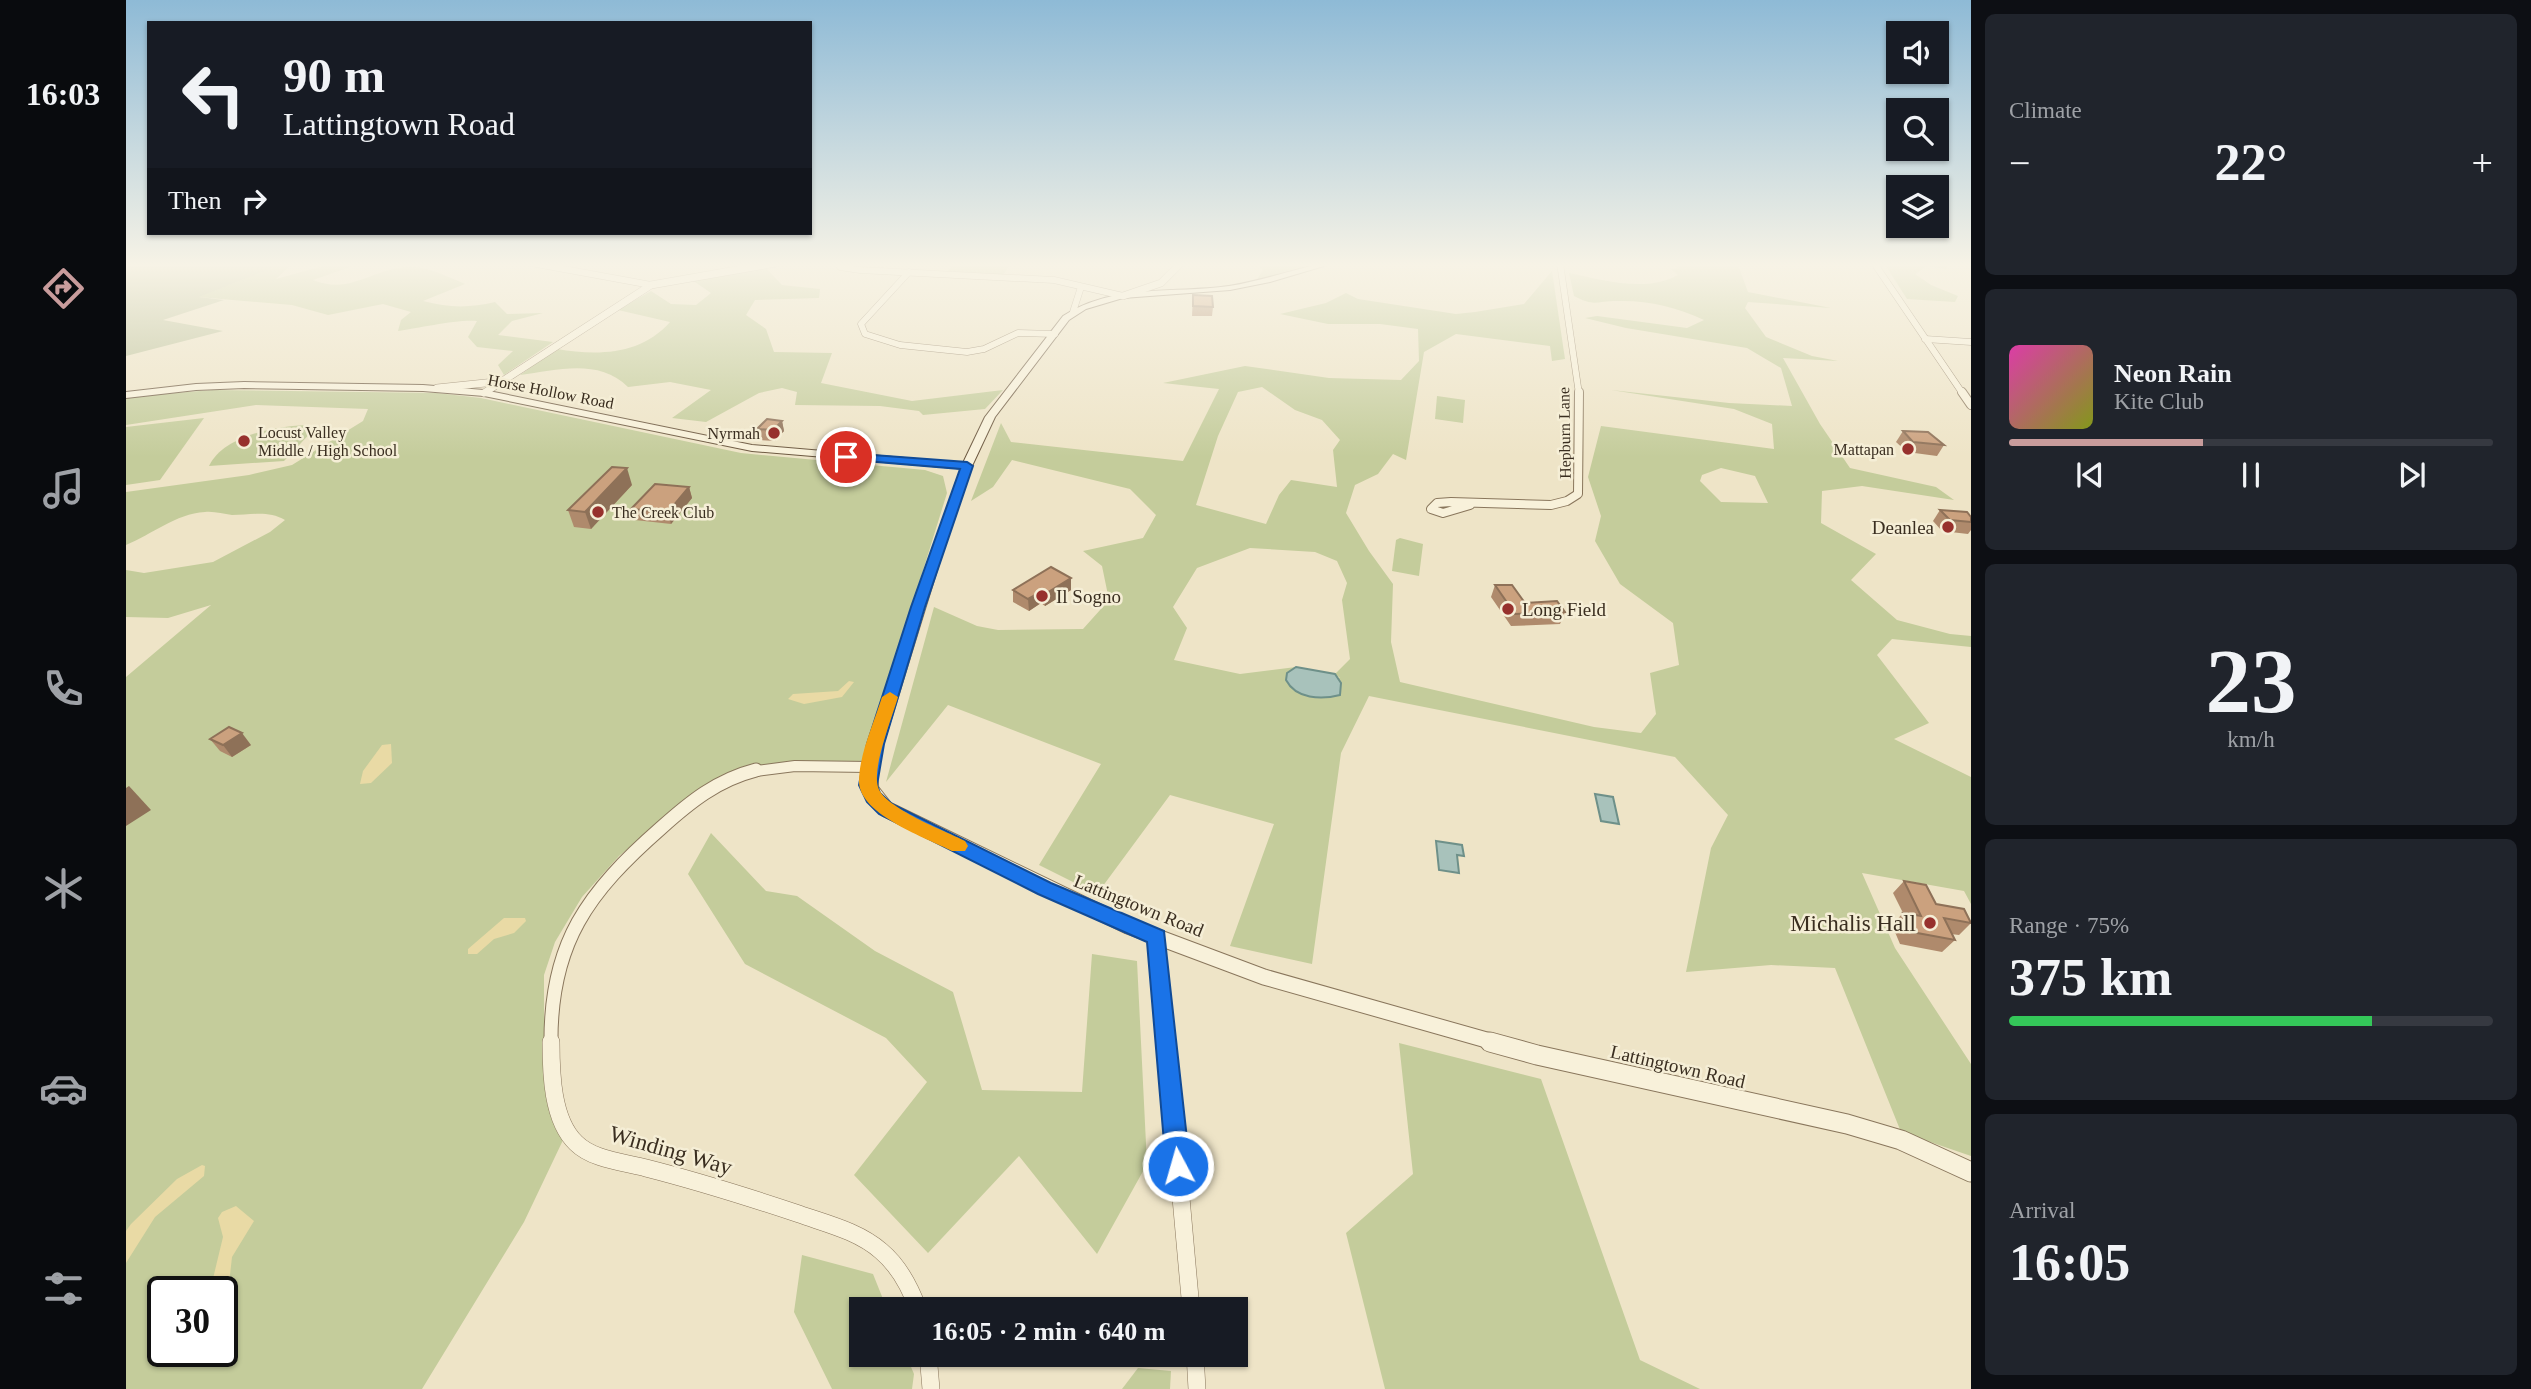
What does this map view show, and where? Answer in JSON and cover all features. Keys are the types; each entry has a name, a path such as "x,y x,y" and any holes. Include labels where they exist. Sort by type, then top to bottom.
{"main road":[{"name":"Lattingtown Road","path":"967,466 990,417 1060,328"},
{"name":"Horse Hollow Road","path":"126,395 244,385 432,389 484,393 752,448 967,466"}],"street":[{"path":"484,393 584,328"},
{"path":"863,328 865,334 900,345 967,352 985,349 1018,333 1055,334"},
{"name":"Hepburn Lane","path":"1470,505 1560,503 1578,494 1579,386 1570,328"},
{"path":"1918,328 1971,405"},
{"path":"1925,339 1971,342"},
{"path":"432,389 502,380"},
{"name":"Lattingtown Road","path":"967,466 918,607 870,767 869,789 873,797 886,809 1045,888 1157,937 1264,977 1537,1055 1884,1135 1971,1172"},
{"name":"Winding Way","path":"870,767 795,767 754,772 726,780 706,791 628,858 587,903 564,943 553,987 551,1033 554,1083 561,1121 575,1143 593,1153 708,1184 849,1231 875,1247 900,1272 912,1297"},
{"path":"1157,937 1190,1297"},
{"path":"929,1367 931,1389"},
{"path":"1196,1367 1197,1389"}],"green space":[{"path":"126,328 206,328 223,331 126,356"},
{"path":"473,328 505,328 498,335 553,342 504,375 498,365 513,351 477,347 468,337"},
{"path":"664,328 764,328 774,352 832,353 821,383 912,401 1003,390 985,409 923,415 919,411 880,406 795,405 797,392 782,388 759,393 706,422 672,418 711,390 670,382 628,387 617,378 591,369 563,369 520,375 557,349 588,352 618,350 632,347"},
{"path":"1409,328 1560,328 1565,359 1552,361 1550,346 1456,334 1424,352 1406,460 1393,454 1378,474 1355,485 1346,513 1393,584 1391,642 1400,682 1594,727 1641,733 1656,714 1650,673 1679,665 1673,623 1620,584 1595,541 1601,516 1588,477 1601,426 1774,449 1772,424 1734,409 1611,390 1729,403 1792,406 1781,368 1747,348 1625,328 1759,328 1766,337 1812,356 1838,361 1783,358 1820,424 1850,468 1936,487 1954,500 1862,486 1822,491 1821,523 1876,554 1851,580 1897,620 1950,634 1971,636 1971,647 1892,639 1877,655 1929,723 1894,739 1971,777 1971,904 1964,891 1862,873 1895,948 1971,1064 1971,1156 1901,1132 1835,968 1771,965 1686,972 1711,848 1728,815 1675,757 1369,696 1341,753 1312,964 1230,946 1274,824 1170,795 1097,894 1039,865 1101,764 948,705 886,782 934,607 977,626 998,630 1083,629 1109,600 1102,566 1083,551 1143,538 1156,515 1130,489 1012,460 993,487 971,501 1001,423 1011,442 1183,461 1219,389 1163,383 1245,366 1329,378 1401,380 1419,361 1418,329","holes":["1262,387 1295,410 1322,420 1340,440 1333,450 1337,487 1291,480 1279,495 1266,524 1196,505 1218,436 1238,392","1721,468 1755,476 1768,503 1721,502 1700,481 1702,475","1250,548 1315,552 1337,561 1347,583 1342,600 1350,659 1335,674 1340,678 1287,673 1296,667 1240,674 1174,660 1187,628 1173,607 1197,568"]},
{"path":"212,390 437,393 481,398 741,453 925,470 943,476 947,493 863,764 796,764 704,788 619,856 582,897 555,942 544,975 544,1038 564,1138 524,1222 422,1389 126,1389 126,677 211,605 168,618 126,617 126,570 144,573 213,562 270,532 285,520 266,514 194,514 174,520 126,545 126,492 249,475 292,465 363,421 368,409 256,405 126,425 126,397"},
{"path":"1437,396 1465,400 1463,423 1435,419"},
{"path":"204,418 160,480 126,485 126,427"},
{"path":"318,425 284,461 209,466 217,455 242,438 289,426"},
{"path":"1400,538 1423,544 1419,576 1392,571 1396,540"},
{"path":"711,833 766,891 797,896 875,951 953,992 982,1090 1082,1092 1092,954 1137,961 1147,1164 1097,1254 1019,1156 928,1253 854,1175 927,1082 886,1038 745,964 688,874"},
{"path":"1399,1043 1541,1079 1640,1360 1700,1389 1385,1389 1346,1233 1413,1174"},
{"path":"802,1255 873,1274 882,1297 849,1297 849,1367 911,1367 914,1374 912,1389 832,1389 794,1312"},
{"path":"1138,1368 1171,1371 1170,1389 1122,1389"}],"sand":[{"path":"849,681 854,682 842,697 804,704 788,699 793,694 838,691"},
{"path":"391,744 392,763 371,783 360,784 363,771 382,745"},
{"path":"504,918 525,918 526,921 514,933 494,939 477,954 468,954 468,949"},
{"path":"202,1165 205,1166 204,1176 155,1217 126,1263 126,1231 131,1224 177,1179"},
{"path":"236,1206 254,1221 232,1257 230,1276 214,1276 223,1237 218,1218 222,1212"}],"water":[{"path":"1296,667 1335,674 1341,683 1340,695 1317,697 1296,691 1286,680 1287,673"},
{"path":"1595,794 1613,797 1619,824 1601,821"},
{"path":"1436,841 1462,845 1464,856 1457,855 1459,873 1439,870"}],"building":[{"path":"767,419 782,421 773,430 757,429"},
{"path":"1903,431 1928,432 1944,445 1913,442"},
{"path":"612,467 627,468 585,512 568,510"},
{"path":"655,484 689,487 668,512 631,509"},
{"path":"1940,510 1967,512 1971,522 1950,520"},
{"path":"1051,567 1071,578 1045,594 1041,592 1028,599 1013,590"},
{"path":"1495,585 1512,585 1525,603 1557,601 1565,612 1515,614"},
{"path":"229,727 242,733 223,745 210,739"},
{"path":"1904,881 1926,885 1936,904 1964,909 1971,923 1944,918 1955,940 1912,932 1903,913 1921,916"}],"slow traffic":[{"path":"890,697 870,767 868,785 873,797 886,809 959,846"}],"place":[{"name":"Nyrmah","path":"774,433"},
{"name":"Locust Valley Middle / High School","path":"244,441"},
{"name":"Mattapan","path":"1908,449"},
{"name":"The Creek Club","path":"598,512"},
{"name":"Deanlea","path":"1948,527"},
{"name":"Il Sogno","path":"1042,596"},
{"name":"Long Field","path":"1508,609"},
{"name":"Michalis Hall","path":"1930,923"}],"route":[{"path":"846,457 967,466 955,508 918,607 876,744 868,785 873,797 886,809 1045,888 1157,937 1164,1037 1178,1166"}]}
